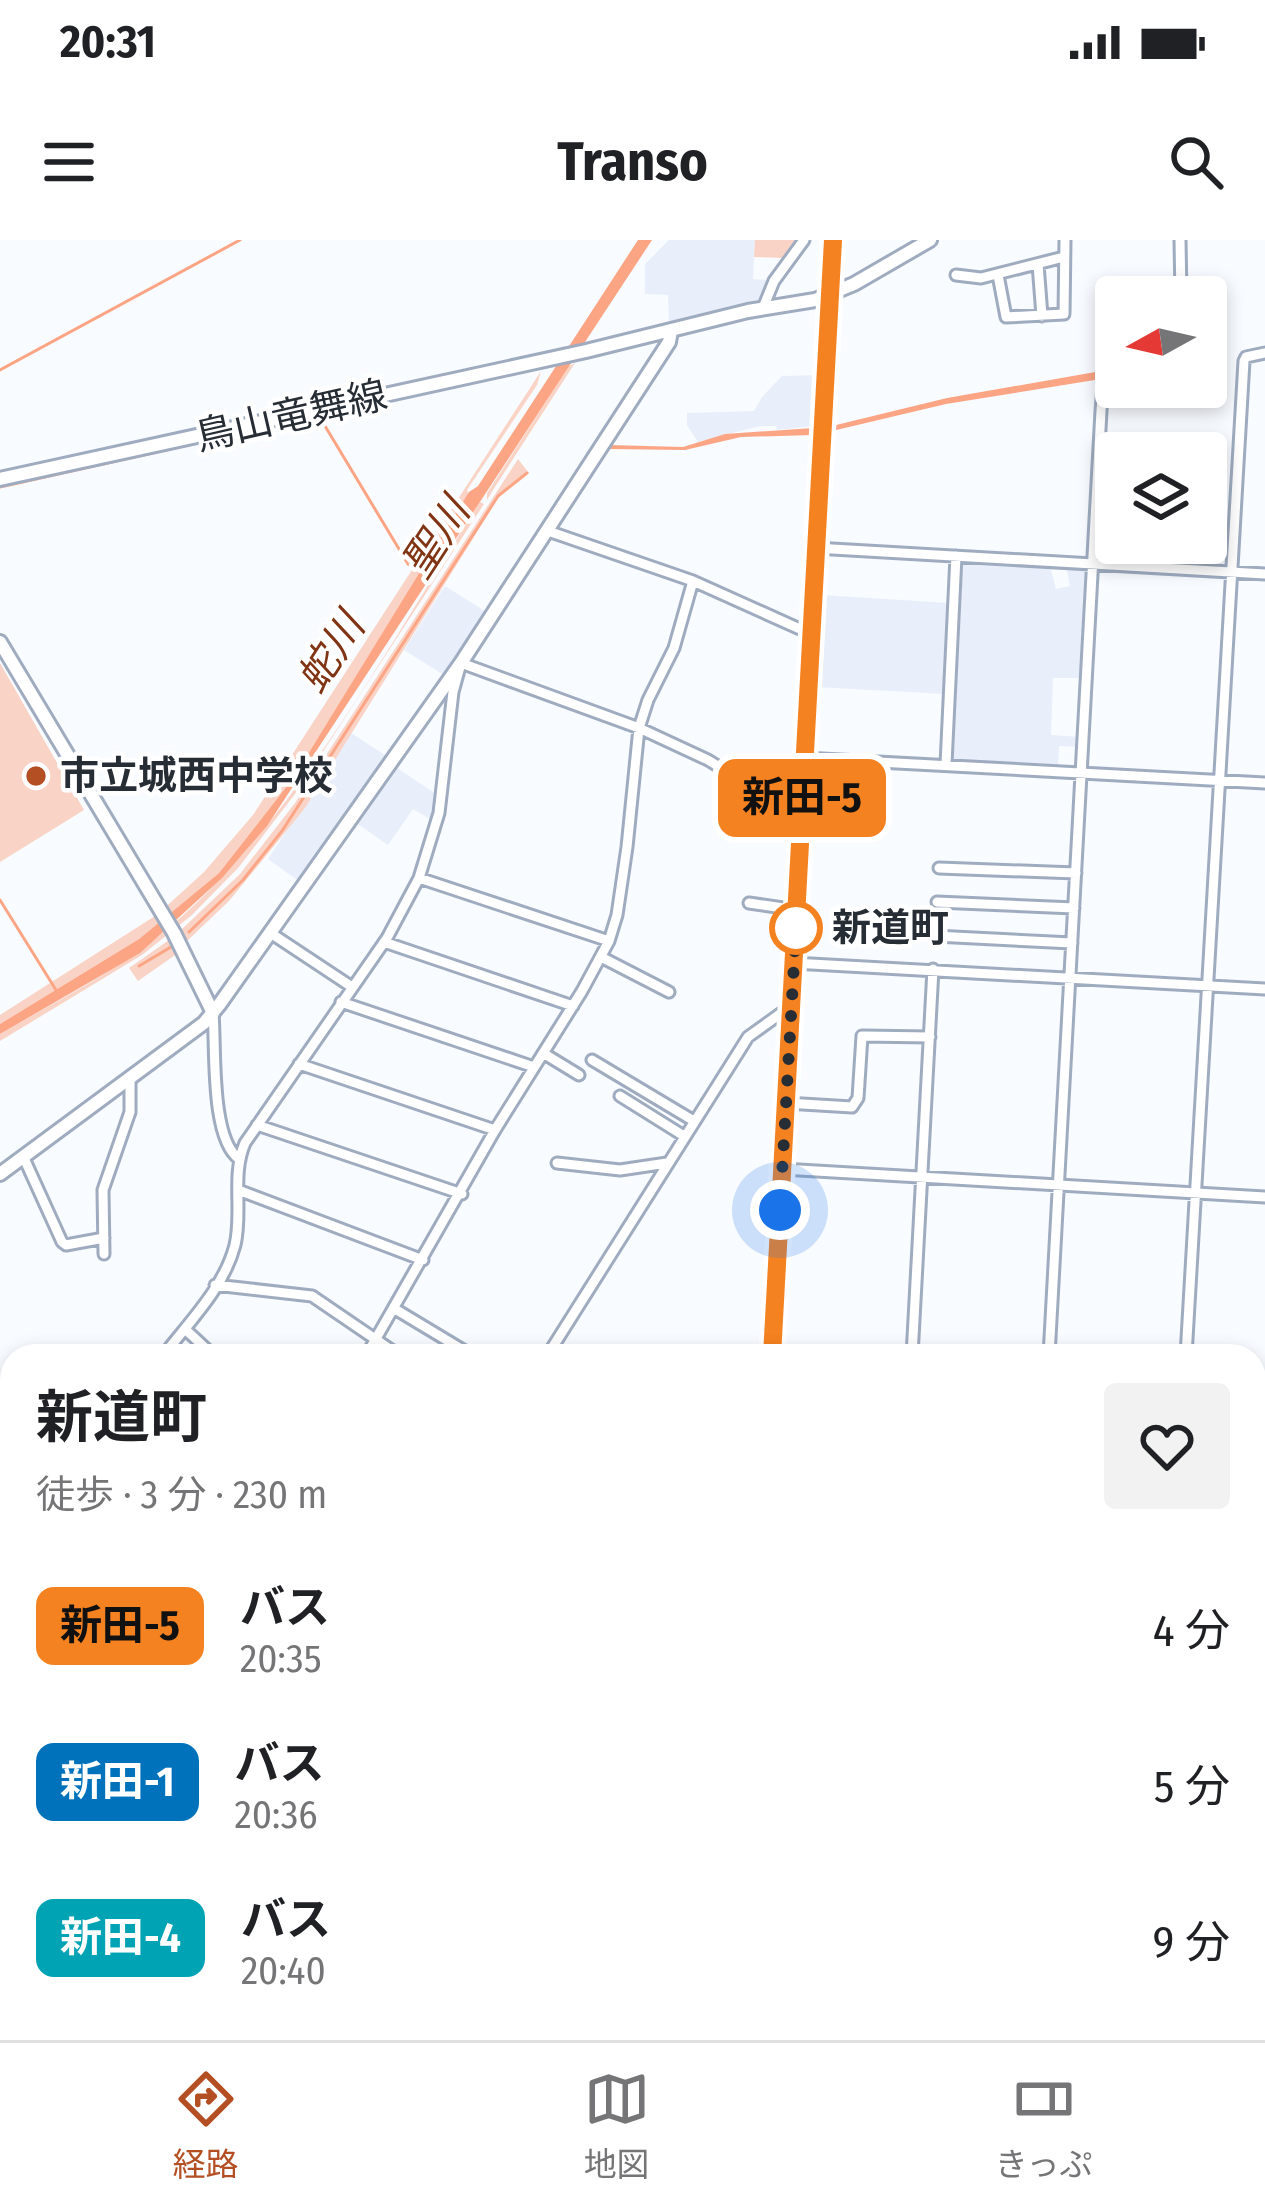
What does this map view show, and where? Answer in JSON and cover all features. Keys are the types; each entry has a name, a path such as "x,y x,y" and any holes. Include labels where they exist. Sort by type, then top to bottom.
{"main road":[{"path":"773,1344 833,240"}],"street":[{"path":"763,308 774,281 804,240"},
{"name":"鳥山竜舞線","path":"0,479 830,295 930,240"},
{"path":"998,275 1006,317 1064,314 1065,240"},
{"path":"1180,240 1181,276"},
{"path":"956,275 976,279 1064,257"},
{"path":"1038,264 1042,316"},
{"path":"0,1174 213,1013 461,664 670,342 671,331"},
{"path":"1187,1344 1244,361 1265,353"},
{"path":"1050,1344 1101,408"},
{"path":"548,531 693,580 811,634"},
{"path":"815,548 1265,574"},
{"path":"946,764 956,556"},
{"path":"374,1344 609,941 627,847 639,728 674,648 693,580"},
{"path":"0,642 160,910 213,1013 225,1142 238,1159"},
{"path":"461,664 639,728 708,760 801,818"},
{"path":"174,1344 215,1285 235,1246 238,1159 384,942 418,878 439,813 453,692 461,664"},
{"path":"804,758 1265,783"},
{"path":"939,868 1076,873"},
{"path":"418,878 609,941"},
{"path":"749,902 797,910"},
{"path":"937,902 1074,908"},
{"path":"272,934 352,987"},
{"path":"935,936 1072,943"},
{"path":"384,942 573,1006"},
{"path":"601,957 669,992"},
{"path":"793,963 1265,989"},
{"path":"913,1344 933,970"},
{"path":"341,1002 534,1067"},
{"path":"555,1344 748,1037 791,1006"},
{"path":"786,1103 852,1107 857,1098 862,1036 929,1037"},
{"path":"543,1053 579,1075"},
{"path":"592,1060 694,1121"},
{"path":"299,1064 495,1130"},
{"path":"104,1254 103,1190 130,1112 130,1078"},
{"path":"620,1096 684,1136"},
{"path":"257,1125 462,1194"},
{"path":"23,1156 62,1242 104,1238"},
{"path":"557,1163 620,1170 668,1163"},
{"path":"782,1169 1265,1197"},
{"path":"238,1190 423,1260"},
{"path":"215,1285 311,1296 381,1344"},
{"path":"395,1309 453,1344"},
{"path":"186,1330 201,1344"}],"shaded area":[{"path":"638,240 652,240 267,826 222,878 140,953 0,1034 0,1024 139,939 219,873 294,777 469,492 478,486"},
{"path":"669,240 755,240 753,279 768,280 758,300 669,325 668,295 645,294 645,264"},
{"path":"755,240 795,240 782,258 754,257"},
{"path":"575,363 487,500 487,493"},
{"path":"541,371 537,385 467,490 470,496 294,777 219,873 139,939 0,1024 0,1015 158,914 204,872 253,815"},
{"path":"1095,372 1095,380 946,404 832,431 832,426 947,398"},
{"path":"817,375 813,426 777,430 776,426 760,426 698,442 687,425 687,413 754,411 782,376"},
{"path":"813,428 813,435 741,437 685,450 608,449 609,445 683,447 725,434"},
{"path":"518,459 529,473 502,492 305,808 229,901 187,941 181,930 240,874 295,803"},
{"path":"480,502 484,504 298,790 239,867 192,915 142,955 0,1041 0,1034 155,939 250,846 333,735"},
{"path":"959,559 1049,563 1056,589 1070,586 1066,565 1089,566 1084,678 1053,678 1051,735 1081,737 1080,747 1059,746 1058,767 952,761 946,694 816,687 821,595 951,603"},
{"path":"445,586 488,613 444,675 404,650"},
{"name":"市立城西中学校","path":"0,663 84,810 0,862"},
{"path":"351,733 388,757 300,882 268,859"},
{"path":"394,766 436,794 431,820 413,809 388,845 355,822"},
{"path":"169,940 178,953 138,981 129,968"}],"waterway":[{"path":"0,370 240,240"},
{"path":"0,487 319,416 408,564 425,576"},
{"name":"聖川","path":"189,932 243,880 282,831 498,496 527,473"},
{"path":"71,772 91,807"},
{"path":"0,900 56,990"},
{"name":"聖川","path":"139,966 171,947"}],"bus line":[{"name":"新田-5","path":"773,1344 833,240"}],"place":[{"name":"市立城西中学校","path":"36,776"},
{"name":"新道町","path":"796,928"}],"route":[{"path":"780,1210 796,928"}],"water label":[{"name":"蛇川","path":"331,653"}]}
